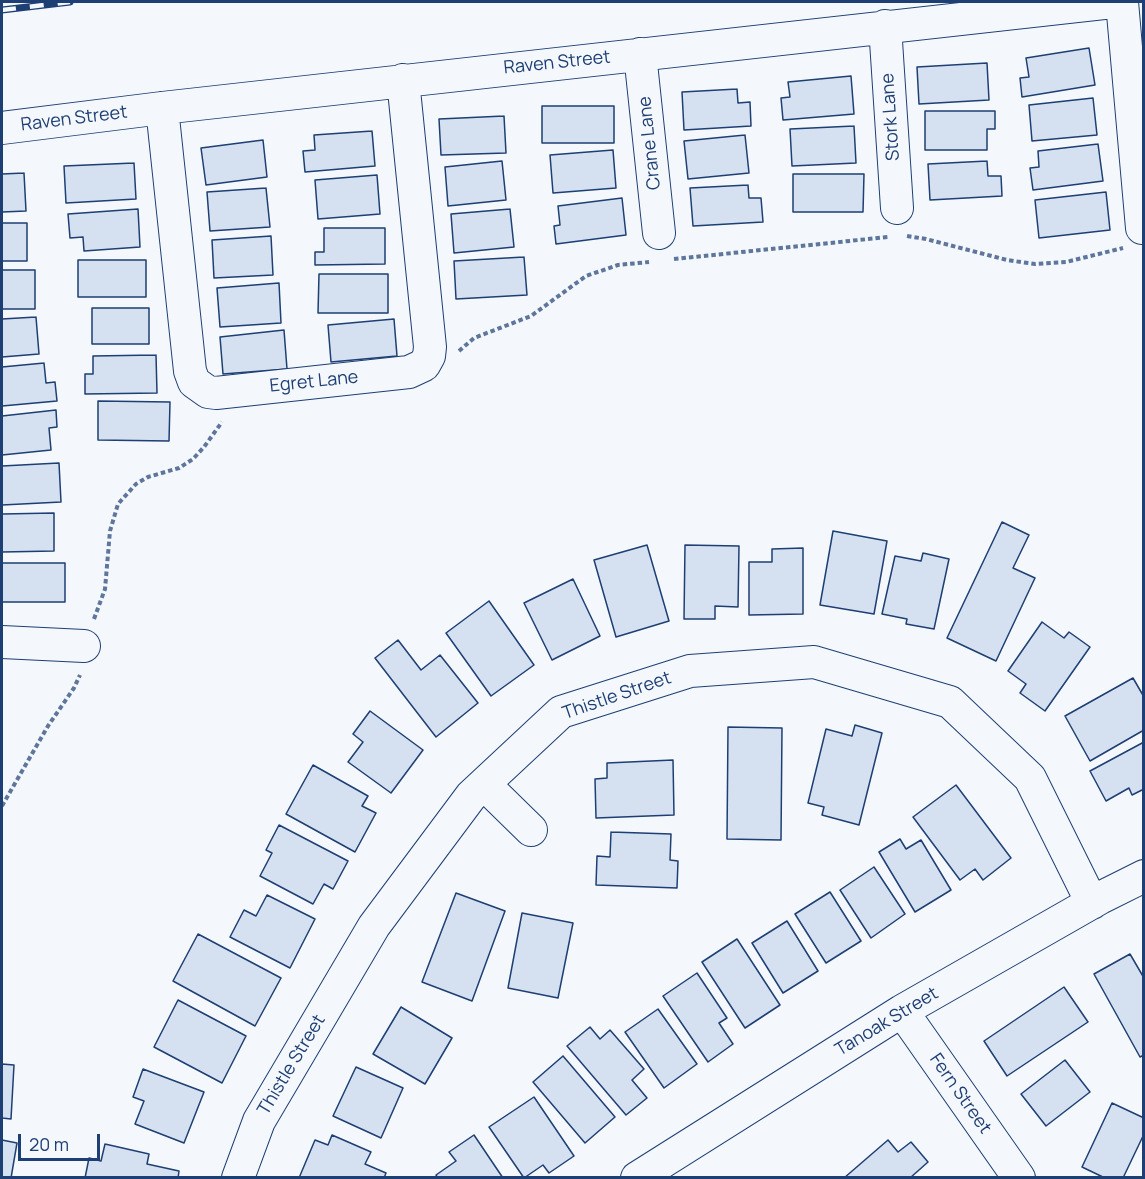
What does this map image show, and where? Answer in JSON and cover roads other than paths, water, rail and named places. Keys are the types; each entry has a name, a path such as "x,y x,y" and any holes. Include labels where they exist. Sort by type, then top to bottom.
{"street":[{"name":"Raven Street","path":"2,128 403,80 1113,2"},
{"path":"1122,2 1134,238"},
{"name":"Stork Lane","path":"885,26 895,227"},
{"name":"Crane Lane","path":"640,54 661,251"},
{"name":"Egret Lane","path":"162,108 190,371 194,382 208,392 216,393 410,372 424,365 429,356 430,347 403,80"},
{"path":"2,642 84,646"},
{"name":"Thistle Street","path":"238,1178 259,1121 374,926 471,796 561,712 690,671 814,662 950,702 1029,778 1092,903"},
{"path":"484,784 531,830"},
{"name":"Tanoak Street","path":"637,1178 902,1011 1143,876"},
{"name":"Fern Street","path":"902,1011 1018,1178"}],"railway":[{"path":"2,10 70,2"}]}
